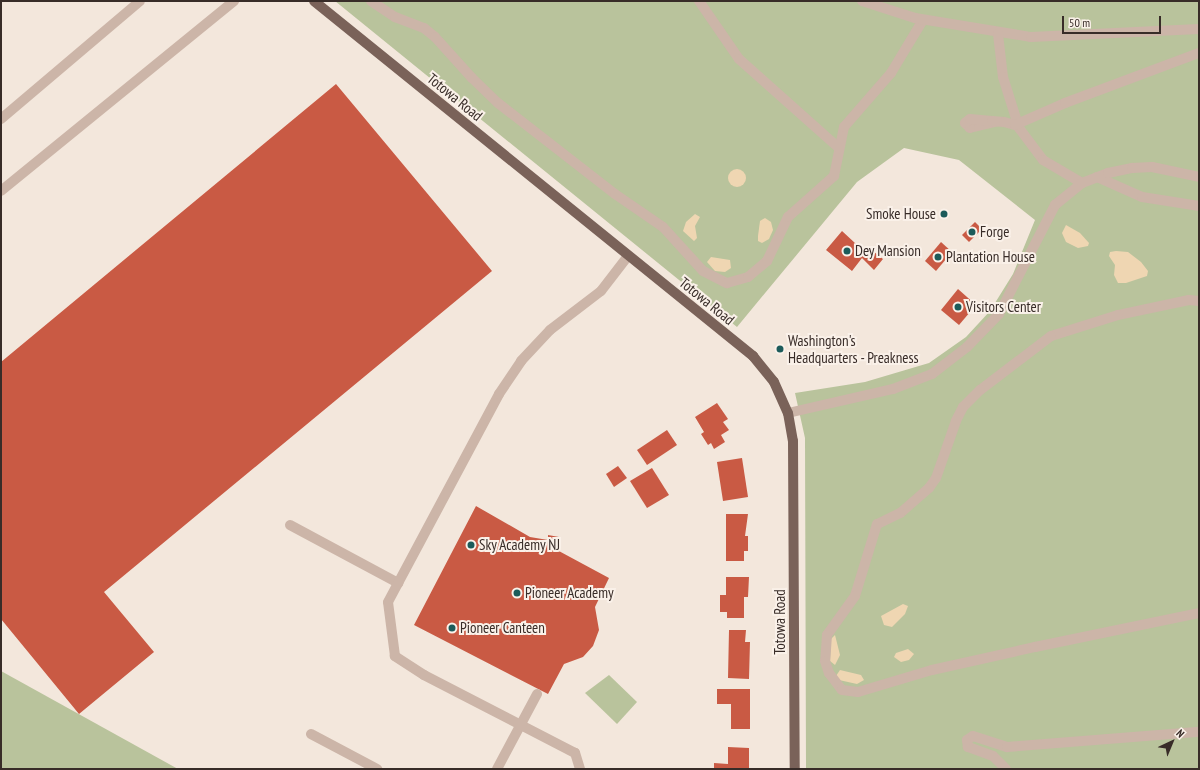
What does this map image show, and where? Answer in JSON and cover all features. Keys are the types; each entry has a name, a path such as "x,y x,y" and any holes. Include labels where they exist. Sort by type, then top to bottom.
{"main road":[{"name":"Totowa Road","path":"314,1 753,356 774,382 788,412 793,441 795,539 795,769"}],"lane":[{"path":"1,119 140,1"},
{"path":"1,191 234,1"},
{"path":"371,1 395,17 424,28 436,36 472,78 498,102 615,194 663,227 703,271 718,280 733,282 748,277 767,261 788,217 834,176 844,127 891,73 923,20"},
{"path":"699,1 710,22 739,59 839,148"},
{"path":"862,1 923,20 998,34 1031,37 1199,30"},
{"path":"998,34 1003,77 1018,124 1034,151 1043,160 1082,183"},
{"path":"995,122 1018,124 1065,103 1199,53"},
{"path":"788,412 894,389 932,374 967,347 999,314 1055,205 1082,183 1097,177 1132,168 1152,167 1199,177"},
{"path":"1097,177 1142,197 1199,206"},
{"path":"580,769 574,752 424,675 395,656 388,602 499,394 521,360 550,330 601,291 628,256"},
{"path":"1199,301 1189,300 1118,315 1056,334 980,390 959,414 936,478 929,488 915,502 877,524 874,528 854,596 827,636 825,661 829,673 842,690 858,692 932,670 1199,613"},
{"path":"290,525 398,583"},
{"path":"497,769 520,723 537,694"},
{"path":"1006,769 993,756 968,747 967,740 974,736 1006,747 1199,732"},
{"path":"311,734 377,769"}],"green space":[{"path":"335,1 1199,1 1199,769 806,769 805,438 795,393 865,382 929,363 966,337 990,311 1013,274 1035,220 959,160 904,148 857,182 737,327"},
{"path":"1,671 178,769 1,769"},
{"path":"609,675 637,702 617,724 585,693"}],"sand":[{"path":"737,169 743,172 746,178 743,184 737,187 731,184 728,178 731,172"},
{"path":"695,214 700,217 695,226 697,238 694,241 683,231 686,222"},
{"path":"765,218 771,222 773,230 769,239 762,243 758,241 758,236 760,221"},
{"path":"1066,225 1080,233 1089,243 1088,246 1078,248 1066,242 1062,233"},
{"path":"1110,252 1128,252 1141,262 1148,271 1147,276 1126,283 1118,283 1114,275 1115,265 1109,256"},
{"path":"711,257 730,260 731,268 725,272 715,271 707,262"},
{"path":"903,604 908,606 905,614 892,627 884,625 881,616"},
{"path":"835,635 840,655 835,665 830,661 831,639"},
{"path":"908,649 914,654 909,660 901,662 894,657 896,653"},
{"path":"840,670 861,675 864,680 857,684 839,680 836,676"}],"building":[{"path":"336,84 492,271 104,592 154,652 79,714 1,619 1,362"},
{"name":"Forge","path":"975,222 982,229 969,242 962,235"},
{"name":"Dey Mansion","path":"842,231 869,256 873,251 883,259 874,270 862,258 852,271 826,250"},
{"name":"Plantation House","path":"941,242 952,252 936,271 925,261"},
{"name":"Visitors Center","path":"958,289 976,305 959,325 941,310"},
{"path":"717,403 728,419 723,422 729,430 721,435 725,442 714,449 711,443 708,445 701,434 704,432 695,417"},
{"path":"667,430 677,445 647,465 637,450"},
{"path":"742,458 748,497 723,501 717,462"},
{"path":"618,466 627,478 614,487 606,474"},
{"path":"652,468 669,495 647,508 630,481"},
{"name":"Pioneer Academy","path":"476,506 530,537 548,540 548,535 559,537 557,550 609,578 595,607 599,630 593,646 583,657 564,664 548,694 414,625"},
{"path":"726,514 748,514 745,536 748,536 748,551 744,551 744,561 726,561"},
{"path":"726,577 749,577 748,597 744,597 744,618 727,618 727,612 720,612 720,595 726,595"},
{"path":"729,630 746,630 745,642 750,642 749,679 728,678"},
{"path":"717,689 750,689 750,729 731,729 731,704 717,704"},
{"path":"728,747 749,748 749,769 714,769 714,763 728,764"}],"place":[{"name":"Smoke House","path":"944,214"},
{"name":"Forge","path":"972,232"},
{"name":"Dey Mansion","path":"847,251"},
{"name":"Plantation House","path":"938,257"},
{"name":"Visitors Center","path":"958,307"},
{"name":"Washington's Headquarters - Preakness","path":"780,349"},
{"name":"Sky Academy NJ","path":"471,545"},
{"name":"Pioneer Academy","path":"517,593"},
{"name":"Pioneer Canteen","path":"452,628"}]}
